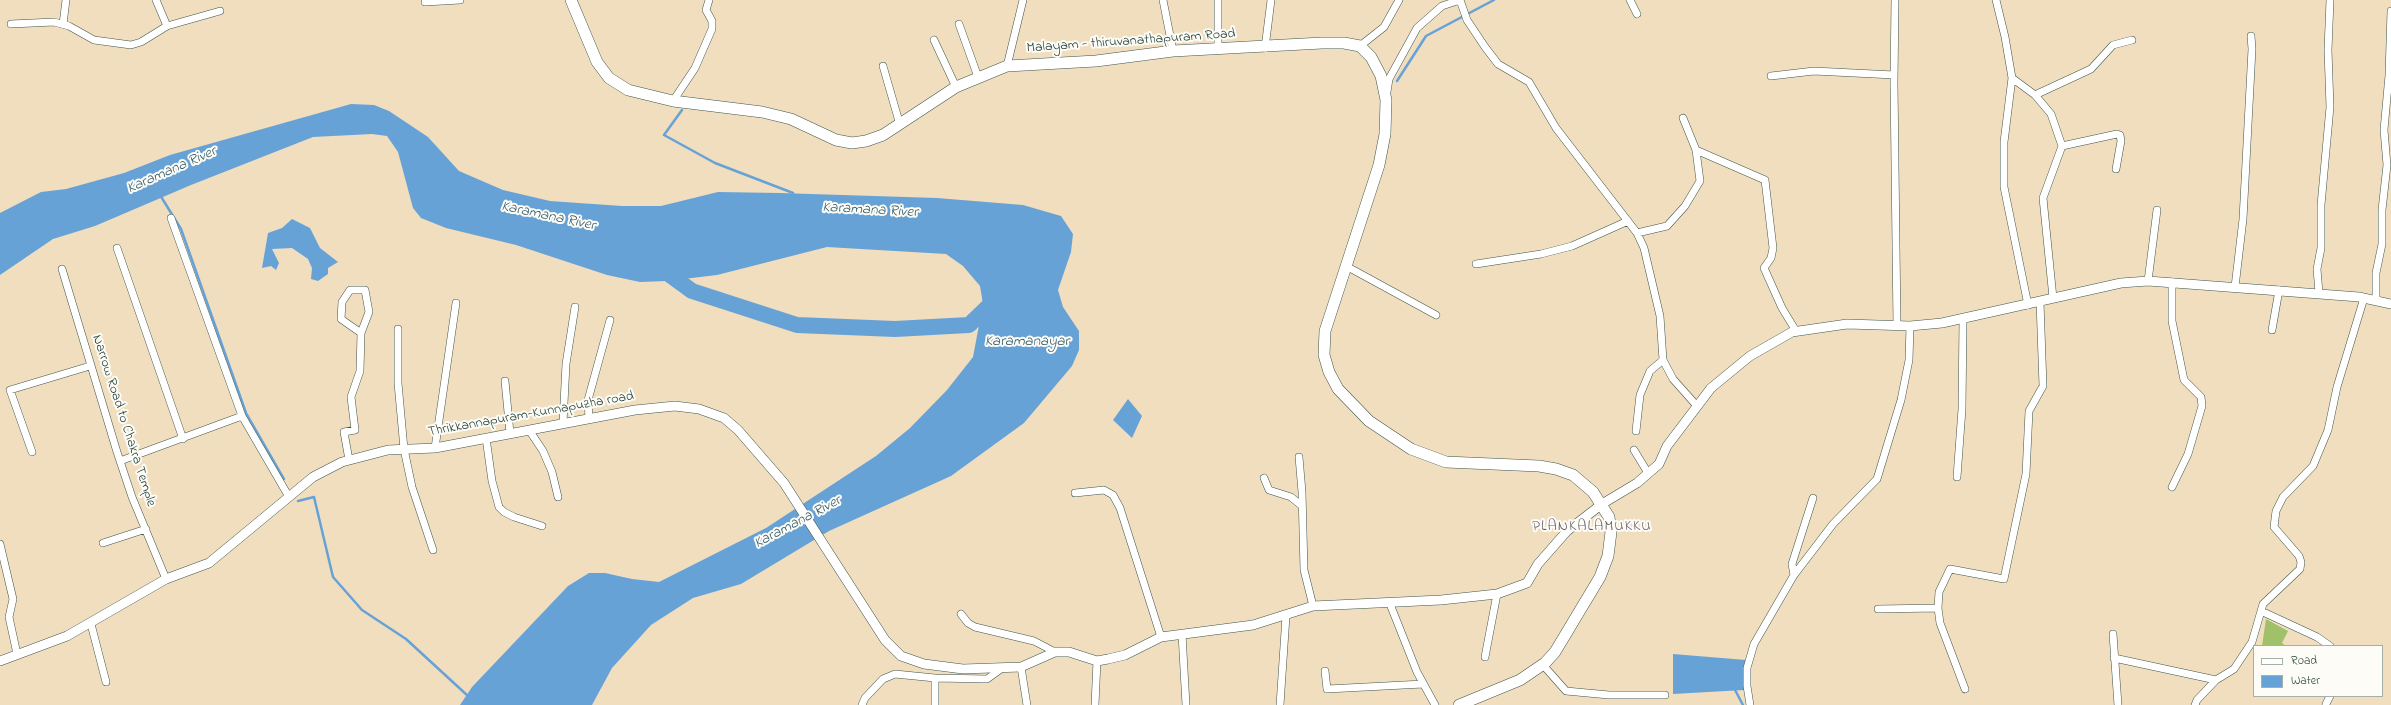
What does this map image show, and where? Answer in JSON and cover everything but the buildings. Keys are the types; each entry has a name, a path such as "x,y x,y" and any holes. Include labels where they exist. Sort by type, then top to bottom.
{"main road":[{"name":"Malayam - thiruvanathapuram Road","path":"571,0 594,58 609,78 628,90 673,100 762,112 791,119 820,134 836,140 852,143 877,137 900,125 956,88 978,77 1007,66 1096,61 1173,51 1265,48 1322,43 1344,43 1360,46"},
{"path":"1360,46 1372,57 1382,76 1386,100 1385,134 1379,165 1325,331 1324,355 1329,372 1338,389 1350,404 1391,438 1431,458 1446,462 1539,466 1556,469 1573,476 1593,492 1609,517 1611,532 1608,556 1600,577 1566,635 1543,665 1508,686 1459,705"}],"street":[{"path":"63,24 66,0"},
{"path":"156,0 167,26"},
{"path":"426,2 460,0"},
{"path":"673,100 695,68 712,29 712,21 706,10 710,0"},
{"path":"1007,66 1023,0"},
{"path":"1163,0 1173,51"},
{"path":"1218,0 1218,50"},
{"path":"1265,48 1271,0"},
{"path":"1360,46 1384,27 1399,0"},
{"path":"1386,100 1389,79 1418,28 1442,6 1460,0 1467,20 1485,47 1498,64 1529,82 1556,128 1637,233 1644,248 1660,316 1663,360 1673,379 1697,406"},
{"path":"1630,0 1637,14"},
{"path":"1895,0 1894,75 1897,326"},
{"path":"1996,0 2006,38 2012,78 2004,142 2004,187 2028,304"},
{"path":"2319,293 2317,269 2321,248 2321,205 2330,107 2328,50 2330,0"},
{"path":"11,24 54,22 63,24 94,40 114,44 131,45 141,42 167,26 220,11"},
{"path":"2376,301 2376,273 2382,244 2382,210 2387,165 2384,130 2389,75 2391,11"},
{"path":"959,24 978,77"},
{"path":"2235,287 2243,219 2252,49 2251,36"},
{"path":"934,40 956,88"},
{"path":"2035,95 2091,69 2113,45 2132,40"},
{"path":"882,66 900,125"},
{"path":"1771,76 1814,71 1894,75"},
{"path":"2012,78 2035,95 2051,114 2062,146 2043,198 2053,298"},
{"path":"1637,233 1667,226 1685,206 1700,181 1696,150 1683,118"},
{"path":"2062,146 2117,134 2120,135 2121,141 2116,168"},
{"path":"1696,150 1765,180 1773,248 1771,258 1764,268 1782,308 1796,331"},
{"path":"2148,281 2157,210"},
{"path":"171,218 242,416 289,497"},
{"path":"1476,264 1542,254 1572,246 1628,221"},
{"path":"117,248 182,440"},
{"path":"1346,266 1436,315"},
{"name":"Narrow Road to Chakra Temple","path":"62,268 90,366 120,461 166,579"},
{"path":"961,614 968,623 975,627 1034,641 1055,652 1069,652 1097,660 1125,655 1161,637 1253,625 1286,616 1313,606 1390,604 1497,594 1527,584 1538,564 1567,532 1602,504 1637,483 1659,464 1667,446 1711,388 1750,356 1781,336 1796,331 1846,324 1910,326 1963,320 2121,283 2148,281 2319,293 2364,298 2391,304"},
{"path":"2172,282 2172,321 2184,380 2201,397 2202,406 2188,454 2172,487"},
{"path":"349,460 344,432 355,430 351,397 360,372 361,334 369,312 366,290 350,290 342,302 341,319 361,334"},
{"path":"2272,330 2278,290"},
{"path":"2195,705 2196,700 2216,680 2234,669 2252,642 2263,604 2300,569 2301,562 2299,556 2274,527 2276,511 2284,497 2313,466 2328,430 2337,387 2364,298"},
{"path":"1965,689 1945,639 1938,608 1939,592 1950,569 2004,579 2026,474 2029,411 2043,386 2040,302"},
{"path":"435,448 456,303"},
{"path":"563,423 566,364 575,307"},
{"path":"589,418 589,395 610,320"},
{"path":"1957,477 1962,402 1963,320"},
{"path":"1750,705 1747,686 1747,668 1754,644 1794,575 1833,524 1877,479 1902,400 1909,360 1910,326"},
{"path":"398,329 398,382 404,449 412,487 433,550"},
{"path":"1636,431 1640,395 1650,371 1663,360"},
{"path":"32,452 10,390 90,366"},
{"path":"506,381 510,433"},
{"name":"Thrikkannapuram-Kunnapuzha road","path":"0,661 67,636 91,624 166,579 209,563 313,476 349,460 388,450 435,448 589,418 635,410 675,406 699,409 724,418 784,482 885,640 900,656 924,664 963,669 1001,669 1021,667 1055,652"},
{"path":"120,461 182,440 242,416"},
{"path":"529,430 543,451 552,472 558,497"},
{"path":"486,438 492,481 499,507 504,512 514,517 542,526"},
{"path":"1634,450 1648,473"},
{"path":"1299,457 1304,570 1313,606"},
{"path":"1264,478 1269,490 1291,497 1302,506"},
{"path":"1074,493 1104,490 1113,495 1120,508 1161,637"},
{"path":"1794,575 1792,564 1813,498"},
{"path":"103,543 146,528"},
{"path":"0,544 13,599 8,617 17,654"},
{"path":"1485,657 1497,594"},
{"path":"1390,604 1423,684 1435,705"},
{"path":"1878,609 1938,608"},
{"path":"2261,612 2317,637 2329,645"},
{"path":"1280,705 1286,616"},
{"path":"91,624 106,682"},
{"path":"1182,634 1186,705"},
{"path":"2113,634 2118,705"},
{"path":"2114,658 2216,680"},
{"path":"1095,705 1097,660"},
{"path":"1543,665 1566,691 1609,695 1665,695"},
{"path":"1021,667 1027,705"},
{"path":"862,705 865,698 883,679 895,674 935,678 987,679 1001,669"},
{"path":"1325,671 1327,689 1423,684"},
{"path":"935,678 935,705"},
{"path":"2326,704 2330,697"}],"green space":[{"path":"2266,619 2288,631 2282,643 2285,645 2262,645"}],"water":[{"name":"Karamanayar","path":"351,104 374,105 389,111 428,137 459,171 503,190 550,201 622,206 661,206 718,192 779,193 937,198 1023,205 1061,216 1073,234 1071,252 1058,290 1063,307 1079,331 1079,350 1072,366 1024,423 951,476 829,531 741,584 693,598 651,625 612,668 592,705 460,705 472,687 568,586 589,573 605,573 632,579 659,582 766,528 876,456 910,428 947,390 973,357 983,304 980,286 963,266 946,254 827,247 717,275 667,281 640,282 607,275 516,245 446,228 421,218 413,208 398,152 387,136 372,134 313,137 191,185 95,226 53,239 0,275 0,213 41,192 66,189 124,173 170,155"},
{"path":"292,219 310,228 320,248 338,262 328,268 328,274 318,281 311,279 312,268 308,259 292,248 272,249 279,263 276,270 271,266 262,268 268,233 282,228"},
{"path":"1128,399 1142,416 1132,438 1113,420"},
{"path":"1673,654 1746,660 1744,690 1673,694"}],"waterway":[{"path":"1397,81 1426,36 1494,0"},
{"path":"682,110 664,135 715,163 793,193"},
{"path":"160,195 181,229 246,413 284,479"},
{"path":"659,267 692,291 797,325 895,329 969,325 997,298"},
{"path":"298,501 314,497 333,577 362,610 406,639 468,696"},
{"path":"1734,688 1743,705"}],"district":[{"name":"PLANKALAMUKKU","path":"1592,528"}],"water label":[{"name":"Karamana River","path":"172,171"},
{"name":"Karamana River","path":"870,211"},
{"name":"Karamana River","path":"548,217"},
{"name":"Karamana River","path":"798,523"}]}
